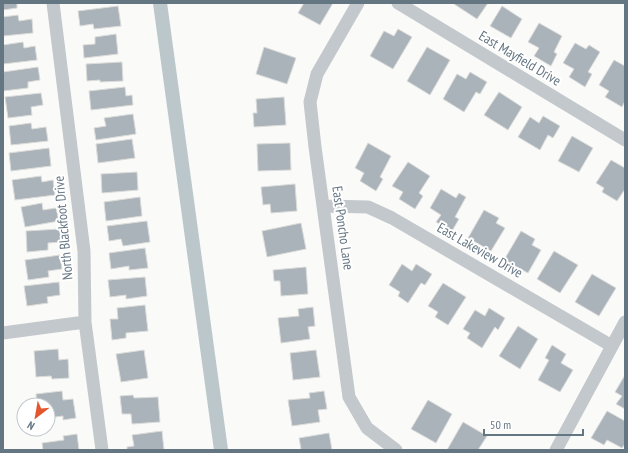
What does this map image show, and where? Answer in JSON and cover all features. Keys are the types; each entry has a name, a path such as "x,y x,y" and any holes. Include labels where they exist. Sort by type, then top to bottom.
{"street":[{"name":"North Blackfoot Drive","path":"53,3 84,251 85,322 102,450"},
{"name":"East Poncho Lane","path":"358,3 316,74 310,102 349,397 367,428 396,450"},
{"name":"East Mayfield Drive","path":"398,3 625,140"},
{"name":"East Lakeview Drive","path":"324,206 368,207 392,218 612,346"},
{"path":"3,333 85,322"},
{"path":"556,450 625,322"}],"building":[{"path":"3,3 17,3 17,8 3,10"},
{"path":"304,3 333,3 320,25 298,13"},
{"path":"454,3 488,3 477,19"},
{"path":"118,6 121,26 94,29 93,24 80,26 78,11"},
{"path":"502,6 522,19 511,38 490,26"},
{"path":"18,15 19,21 32,19 33,33 3,36 3,17"},
{"path":"539,23 562,36 554,52 557,54 551,66 534,56 539,48 528,42"},
{"path":"398,29 412,37 393,69 370,56 384,31 394,36"},
{"path":"116,34 118,54 84,58 83,45 95,44 95,37"},
{"path":"23,42 24,48 35,46 37,60 3,64 3,45"},
{"path":"575,43 586,49 589,45 600,52 588,72 592,74 585,87 569,77 574,69 563,63"},
{"path":"264,47 296,58 287,84 256,74"},
{"path":"427,47 450,60 430,95 407,81"},
{"path":"614,60 625,66 625,101 622,107 605,97 609,91 599,85"},
{"path":"122,62 123,81 87,81 86,64"},
{"path":"38,67 40,80 28,82 28,88 3,91 3,72"},
{"path":"470,72 487,82 480,94 476,92 464,112 443,99 457,74 466,79"},
{"path":"125,87 126,96 132,95 133,105 91,110 89,91"},
{"path":"499,92 522,107 508,130 484,115"},
{"path":"41,93 43,105 31,107 32,115 8,118 5,97"},
{"path":"284,97 286,125 254,127 253,113 257,113 256,99"},
{"path":"133,114 136,134 96,140 94,128 106,126 104,118"},
{"path":"543,116 560,126 553,138 548,135 540,150 518,137 530,117 539,123"},
{"path":"31,123 32,129 46,127 48,141 11,145 9,126"},
{"path":"572,136 593,148 579,172 558,161"},
{"path":"132,139 135,158 98,163 96,144"},
{"path":"290,143 291,170 258,171 257,144"},
{"path":"368,143 391,156 380,177 383,179 376,191 360,181 364,173 355,168"},
{"path":"49,148 51,166 11,171 9,153"},
{"path":"611,160 625,168 625,189 617,201 602,192 604,188 596,183"},
{"path":"408,162 430,176 419,193 423,196 415,209 399,199 403,192 392,186"},
{"path":"137,172 138,190 102,193 101,174"},
{"path":"41,176 42,182 53,180 55,195 15,200 12,180"},
{"path":"295,184 297,211 271,213 270,204 263,205 261,187"},
{"path":"441,189 456,198 459,193 466,197 455,217 459,219 452,231 436,222 441,215 430,208"},
{"path":"140,197 142,216 106,221 104,202"},
{"path":"42,203 43,210 56,208 59,221 25,227 21,207"},
{"path":"484,210 499,218 496,223 505,228 491,251 468,238"},
{"path":"147,221 150,242 123,246 121,239 109,241 107,226"},
{"path":"301,223 306,249 267,257 262,231"},
{"path":"60,229 61,242 48,243 48,250 27,252 26,231"},
{"path":"521,231 535,239 532,245 541,250 528,273 504,260"},
{"path":"145,248 148,268 129,270 129,266 111,269 109,253"},
{"path":"554,251 578,265 560,293 537,279"},
{"path":"60,255 62,269 48,271 49,277 28,280 25,260"},
{"path":"402,264 412,271 416,264 432,274 425,285 421,283 408,303 398,296 400,292 389,285"},
{"path":"306,267 308,294 281,296 280,281 274,281 273,270"},
{"path":"592,274 616,288 599,316 575,302"},
{"path":"145,277 147,296 126,299 126,295 110,297 108,280"},
{"path":"59,282 60,295 47,297 48,303 27,306 24,286"},
{"path":"443,283 466,297 448,325 435,317 438,312 428,306"},
{"path":"145,305 148,331 126,333 126,338 112,340 110,319 118,319 117,308"},
{"path":"313,307 315,326 308,327 310,339 281,343 278,318 299,316 298,309"},
{"path":"489,308 505,318 498,330 495,327 482,348 467,338 470,333 463,329 475,310 485,316"},
{"path":"518,326 538,339 520,369 499,356"},
{"path":"552,345 566,354 561,363 573,370 560,392 538,380 549,360 545,358"},
{"path":"58,349 59,360 68,359 69,378 52,379 51,376 36,377 34,351"},
{"path":"144,350 148,378 121,382 116,354"},
{"path":"316,350 320,377 293,380 290,353"},
{"path":"625,375 625,409 616,404 622,396 615,392"},
{"path":"62,391 63,400 73,399 76,418 63,420 63,416 56,417 56,397 36,397 36,394"},
{"path":"324,391 327,409 318,410 320,422 292,426 288,400 310,398 309,393"},
{"path":"133,395 134,398 158,397 160,422 132,424 131,414 122,414 120,396"},
{"path":"428,400 452,414 436,443 411,429"},
{"path":"607,411 625,421 625,444 622,448 607,440 604,445 591,438"},
{"path":"463,422 487,436 478,450 447,450"},
{"path":"162,431 164,450 127,450 127,447 134,446 132,435"},
{"path":"329,433 332,450 297,450 301,449 299,438"},
{"path":"77,434 79,450 43,450 42,443 64,440 63,436"}],"waterway":[{"path":"160,3 221,450"}]}
